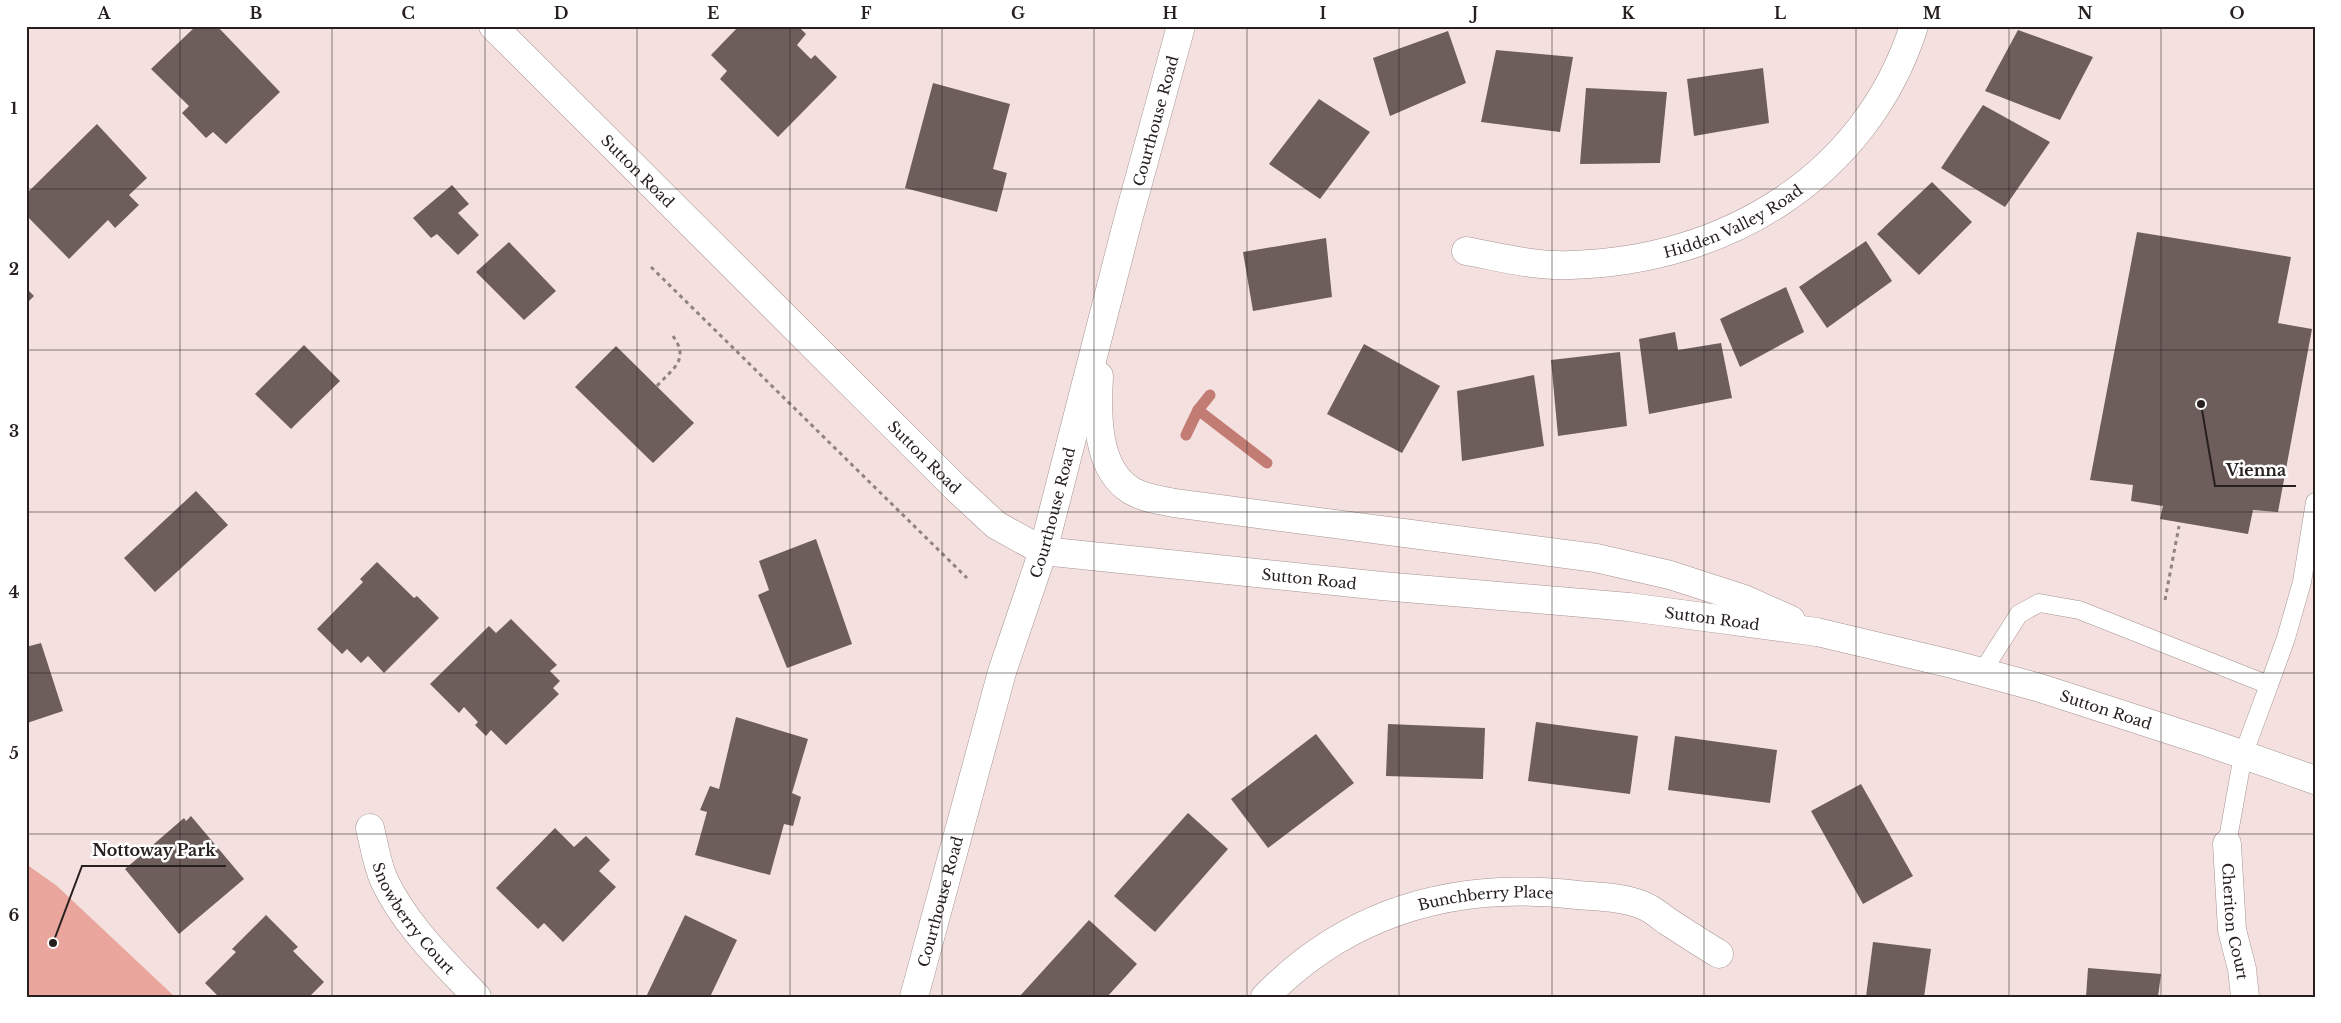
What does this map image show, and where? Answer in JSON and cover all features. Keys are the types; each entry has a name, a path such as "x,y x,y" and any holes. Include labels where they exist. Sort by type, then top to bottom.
{"street":[{"name":"Sutton Road","path":"493,26 962,494 996,526 1043,551 1372,585 1629,606 1817,632 1982,672 2045,690 2315,780"},
{"name":"Courthouse Road","path":"914,997 1002,672 1043,551 1100,327 1181,26"},
{"name":"Hidden Valley Road","path":"1466,251 1538,264 1571,266 1646,256 1683,248 1725,234 1759,217 1792,195 1826,166 1852,137 1876,106 1897,68 1914,26"},
{"path":"1100,327 1098,406 1102,440 1108,462 1122,482 1132,491 1174,503 1596,558 1670,575 1744,599 1817,632"},
{"name":"Snowberry Court","path":"370,828 383,878 400,909 430,947 477,997"},
{"name":"Cheriton Court","path":"2227,844 2232,930 2242,969 2245,997"},
{"name":"Bunchberry Place","path":"1265,997 1278,983 1318,952 1363,925 1404,908 1446,896 1498,890 1544,891 1629,901 1644,905 1718,954"}],"lane":[{"path":"2227,844 2243,755 2286,638 2302,582 2315,502"},
{"path":"1982,672 2019,614 2039,603 2079,610 2269,685"}],"path":[{"path":"651,267 967,578"},
{"path":"657,386 681,360 682,348 673,336"},
{"path":"2165,600 2179,526"}],"shaded area":[{"path":"26,864 57,886 175,997 26,997"}],"building":[{"path":"196,26 217,26 280,92 226,144 213,132 206,138 182,113 189,106 151,69"},
{"path":"739,26 798,26 806,34 797,45 811,59 815,55 837,77 778,137 720,79 727,71 711,55"},
{"path":"2018,30 2093,57 2060,120 1985,91"},
{"path":"1448,31 1466,83 1390,116 1373,58"},
{"path":"1496,50 1573,57 1560,132 1481,122"},
{"path":"1763,68 1769,123 1694,136 1687,79"},
{"path":"933,83 1010,104 993,169 1007,173 997,212 905,188"},
{"path":"1586,88 1667,92 1660,163 1580,164"},
{"path":"1319,99 1370,132 1320,199 1269,164"},
{"path":"1983,105 2050,142 2005,207 1941,168"},
{"path":"97,124 147,178 129,195 139,205 115,228 108,220 69,259 26,215 26,194"},
{"path":"1932,182 1972,222 1919,275 1877,234"},
{"path":"452,185 469,204 458,213 479,235 458,255 437,234 431,238 413,218"},
{"path":"2137,232 2291,257 2278,323 2312,329 2278,512 2253,510 2248,534 2160,519 2163,506 2131,501 2133,485 2090,480"},
{"path":"1326,238 1332,297 1253,311 1243,252"},
{"path":"1866,241 1892,281 1827,328 1799,287"},
{"path":"509,242 556,291 524,320 476,272"},
{"path":"1786,287 1804,332 1740,367 1720,319"},
{"path":"26,288 34,296 26,304"},
{"path":"1675,332 1678,350 1721,343 1732,398 1649,414 1639,339"},
{"path":"1364,344 1440,386 1402,453 1327,414"},
{"path":"304,345 340,381 291,429 255,394"},
{"path":"616,346 694,423 653,463 575,387"},
{"path":"1620,352 1627,426 1558,436 1551,360"},
{"path":"1534,375 1544,446 1462,461 1457,391"},
{"path":"196,491 228,525 155,592 124,558"},
{"path":"816,539 852,644 787,668 758,595 769,590 759,561"},
{"path":"377,562 414,598 417,596 439,618 384,673 368,656 361,663 347,649 342,654 317,629 363,582 360,579"},
{"path":"511,619 557,665 550,671 560,681 553,688 559,694 506,745 491,730 486,736 475,725 478,722 464,707 459,713 430,684 489,626 496,633"},
{"path":"41,643 63,711 27,723 26,647"},
{"path":"736,717 808,739 792,793 801,797 793,826 784,824 770,875 695,855 707,812 700,810 710,786 719,789"},
{"path":"1536,722 1638,736 1630,794 1528,781"},
{"path":"1388,724 1485,728 1483,779 1386,776"},
{"path":"1316,734 1354,783 1268,848 1231,799"},
{"path":"1675,736 1777,750 1770,803 1668,790"},
{"path":"1861,784 1913,876 1863,904 1811,811"},
{"path":"1188,813 1228,849 1155,932 1114,896"},
{"path":"191,816 244,879 179,934 125,869 184,818 186,821"},
{"path":"555,828 574,847 586,836 610,860 599,871 616,887 563,942 544,923 538,929 496,888"},
{"path":"266,915 298,947 293,951 324,982 309,997 219,997 205,983 236,952 232,949"},
{"path":"685,915 737,940 710,997 646,997"},
{"path":"1089,920 1137,964 1107,997 1019,997"},
{"path":"1873,942 1931,949 1924,997 1866,997"},
{"path":"2088,968 2161,974 2158,997 2086,997"}],"waterway":[{"path":"1186,435 1198,410 1210,395"},
{"path":"1198,410 1267,463"}],"place":[{"name":"Vienna","path":"2201,404"},
{"name":"Nottoway Park","path":"53,943"}]}
